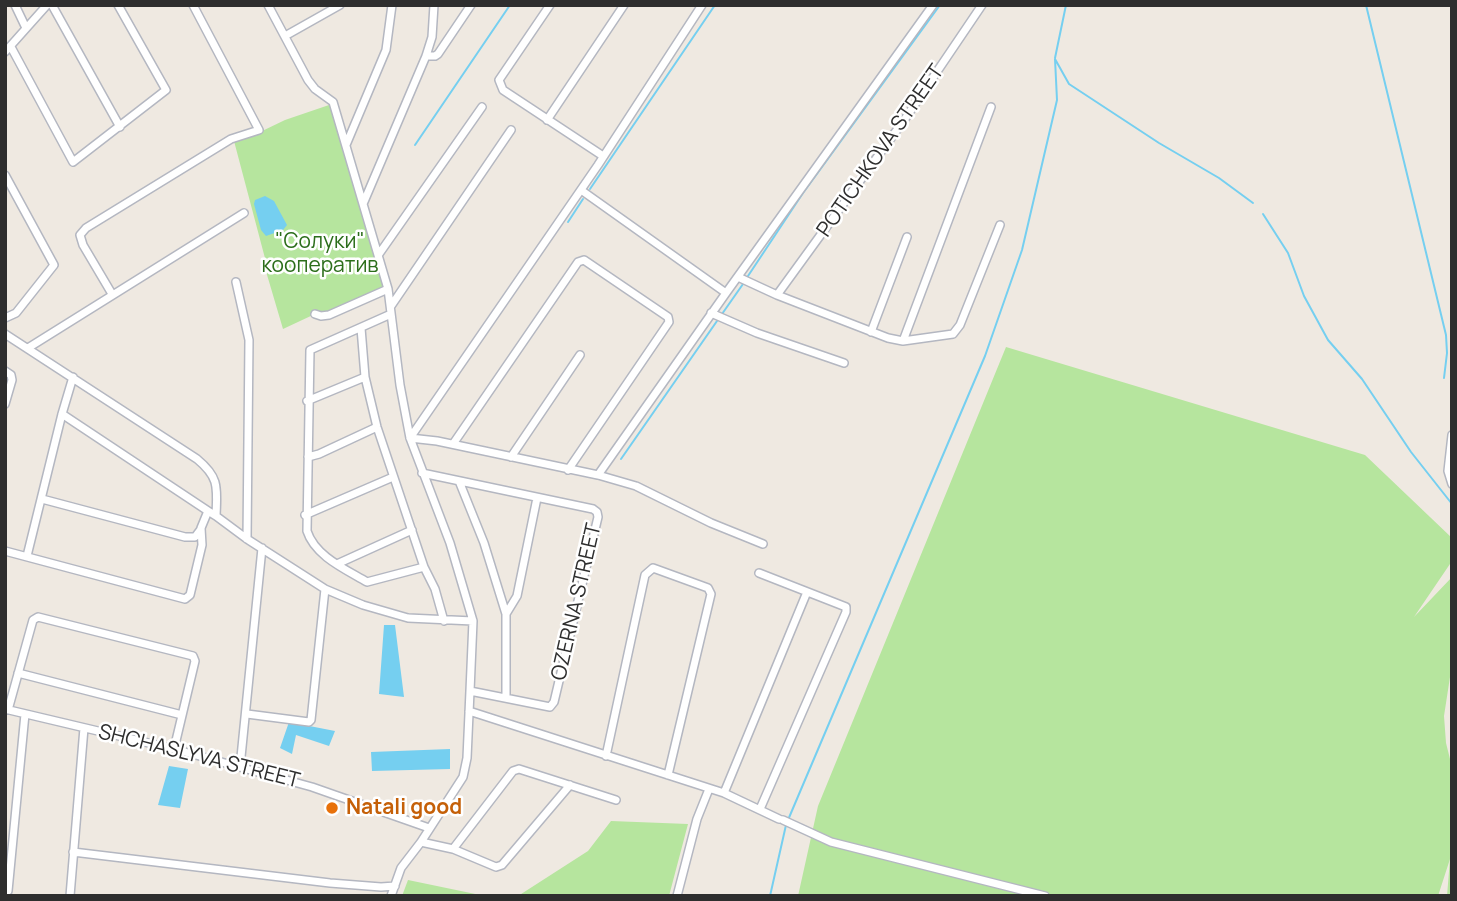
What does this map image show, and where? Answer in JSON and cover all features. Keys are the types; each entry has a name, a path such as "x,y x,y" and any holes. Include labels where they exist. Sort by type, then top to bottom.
{"street":[{"path":"15,5 26,28"},
{"path":"118,5 166,90 120,127 73,162 8,49 49,5 120,127"},
{"path":"112,294 83,245 80,236 86,228 231,139 259,130 193,5"},
{"path":"268,5 308,80 315,89 333,102 388,289 410,438 450,544 473,621 467,758 463,777 401,868 391,896"},
{"path":"285,36 340,5"},
{"path":"346,146 386,50 392,5"},
{"path":"363,205 426,57 432,37 434,5"},
{"path":"426,57 438,54 471,5"},
{"path":"550,5 499,80 503,90 603,156"},
{"path":"547,120 624,5"},
{"path":"410,438 581,190 702,5"},
{"path":"598,475 933,5"},
{"name":"POTICHKOVA STREET","path":"777,295 907,117 982,5"},
{"path":"379,254 482,107"},
{"path":"903,341 991,107"},
{"path":"424,567 367,582 337,564 311,543 305,515 310,350 361,328 391,310 511,130"},
{"path":"5,175 54,265 16,313 6,316"},
{"path":"581,190 726,292"},
{"path":"28,348 244,213"},
{"path":"738,277 871,332 903,341 953,334 960,325 1000,225"},
{"path":"871,332 907,237"},
{"path":"453,444 578,262 584,260 668,317 669,322 568,470"},
{"path":"236,282 248,340 247,539"},
{"path":"315,314 329,315 388,289"},
{"path":"711,313 757,333 844,363"},
{"path":"361,328 365,377 377,427 444,621"},
{"path":"5,334 187,452 210,470 217,483 216,516"},
{"path":"512,457 580,355"},
{"path":"5,371 11,375 12,380 5,404"},
{"path":"27,556 73,377"},
{"path":"307,401 365,377"},
{"path":"62,414 325,589 363,605 408,618 473,621"},
{"path":"308,457 377,427"},
{"path":"1452,435 1448,471 1452,484"},
{"path":"410,438 453,444 598,475 636,486 711,523 763,544"},
{"name":"OZERNA STREET","path":"422,473 597,512 554,702 550,707 470,691"},
{"path":"305,515 346,500 393,477"},
{"path":"459,481 493,568 506,614 506,697"},
{"path":"506,614 517,596 537,498"},
{"path":"42,499 185,537 195,537 208,511"},
{"path":"5,551 185,599 190,594 202,545 201,528"},
{"path":"337,564 412,530"},
{"path":"240,767 262,548"},
{"path":"606,756 645,575 653,568 708,588 711,594 668,775"},
{"path":"759,573 846,607 760,809"},
{"path":"247,714 309,722 311,720 325,589"},
{"path":"724,793 807,592"},
{"path":"7,710 36,617 116,636 193,656 195,661 174,750"},
{"path":"18,673 181,715"},
{"name":"SHCHASLYVA STREET","path":"7,710 312,786 429,828"},
{"path":"469,711 724,793 831,842 1045,896"},
{"path":"5,892 8,891 25,714"},
{"path":"70,896 84,728"},
{"path":"453,849 513,771 519,769 616,800"},
{"path":"421,842 453,849 496,867 502,865 570,785"},
{"path":"677,896 696,818 709,789"},
{"path":"73,852 330,883 395,886"}],"green space":[{"name":"\"Солуки\" кооператив","path":"332,106 384,287 325,314 315,314 283,329 234,141"},
{"path":"1006,347 1365,455 1452,538 1452,561 1414,617 1452,577 1452,664 1444,716 1446,743 1452,767 1452,896 1447,896 1450,859 1438,896 798,896 818,806"},
{"path":"611,821 688,824 669,896 518,896 588,851"},
{"path":"408,880 485,896 402,896"}],"water":[{"path":"265,196 274,201 287,225 283,230 266,236 261,230 254,204 255,200"},
{"path":"384,625 395,625 404,697 379,694"},
{"path":"289,722 335,731 329,746 296,735 292,754 280,748"},
{"path":"450,749 450,769 372,771 371,752"},
{"path":"169,766 188,769 180,808 158,805"}],"waterway":[{"path":"415,145 510,5"},
{"path":"590,189 715,5"},
{"path":"748,276 803,193 940,5"},
{"path":"1055,58 1066,5"},
{"path":"1366,5 1446,335 1444,378"},
{"path":"788,820 985,356 1022,250 1057,100 1055,59 1069,84 1159,143 1219,178 1253,203"},
{"path":"568,222 583,199"},
{"path":"1263,214 1288,253 1304,296 1328,340 1362,379 1411,452 1452,504"},
{"path":"722,314 743,284"},
{"path":"621,459 717,321"},
{"path":"770,896 786,825"}],"place":[{"name":"Natali good","path":"332,808"}]}
